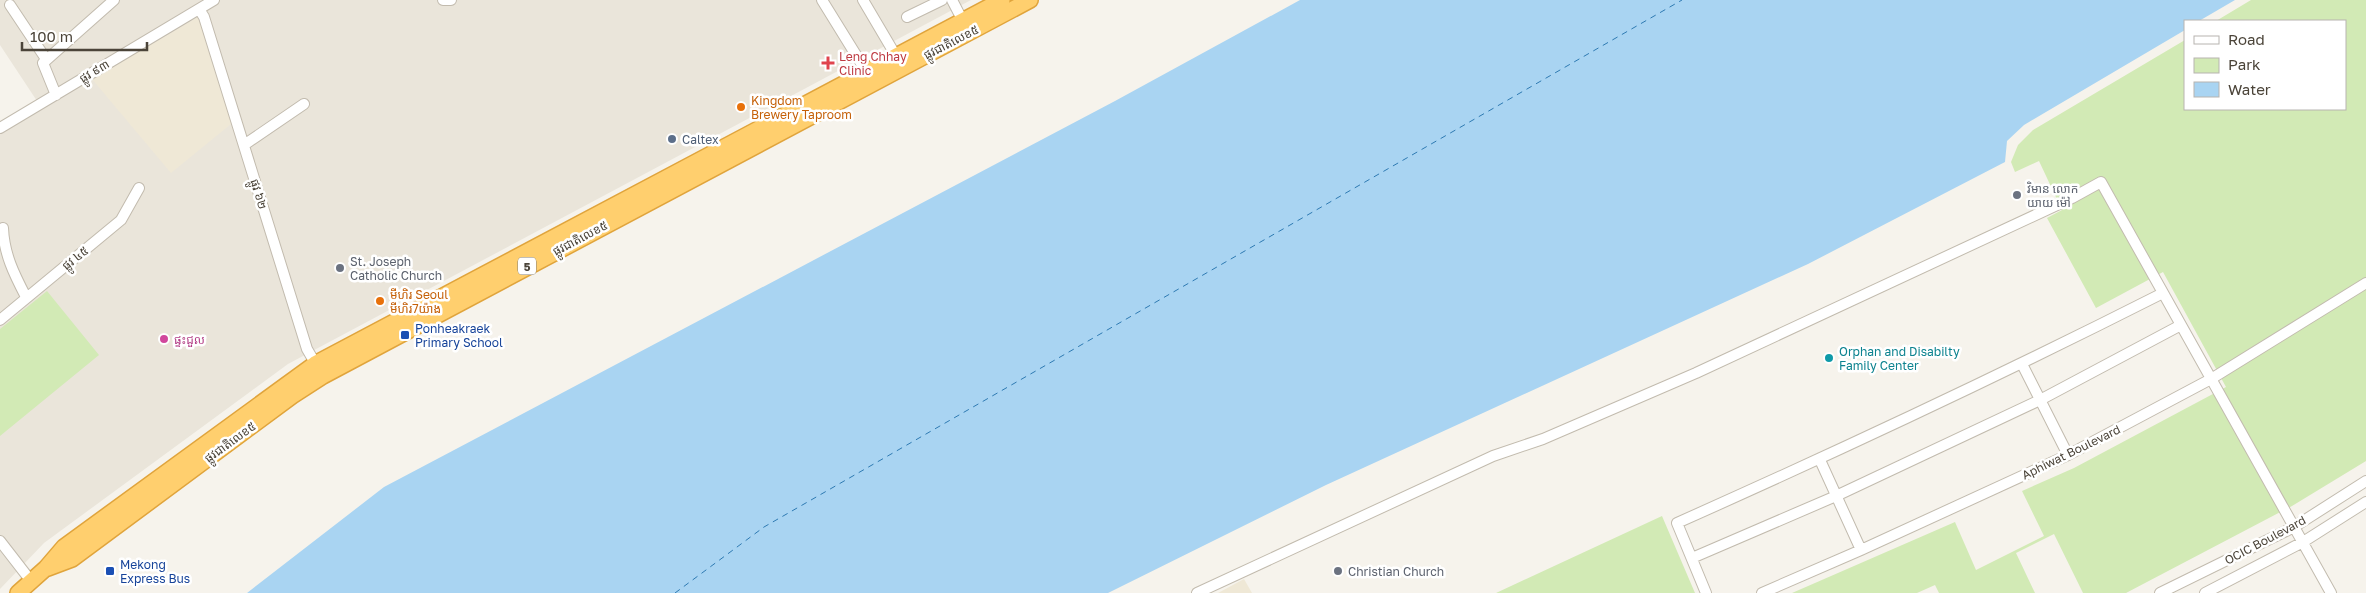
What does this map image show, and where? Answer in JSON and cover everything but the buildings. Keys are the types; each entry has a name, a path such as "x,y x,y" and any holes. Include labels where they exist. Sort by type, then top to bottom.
{"highway":[{"name":"ផ្លូវជាតិលេខ៥","path":"966,27 1002,0"},
{"name":"ផ្លូវជាតិលេខ៥","path":"18,593 46,568 72,559 292,396 319,370 899,61 966,27 1030,0"}],"street":[{"path":"56,95 43,63 46,58 114,0"},
{"path":"443,0 451,0"},
{"path":"822,0 869,77"},
{"path":"862,0 899,61"},
{"path":"907,18 942,0"},
{"path":"952,0 966,27"},
{"name":"ផ្លូវ ៩៣","path":"0,128 207,3"},
{"name":"ផ្លូវ ៦២","path":"207,3 204,17 307,348 319,370"},
{"path":"10,5 46,58"},
{"path":"244,145 304,104"},
{"path":"1198,593 1494,456 1543,440 1705,369 2072,198 2101,182 2331,593"},
{"name":"ផ្លូវ ៤៥","path":"0,320 122,220 139,188"},
{"path":"3,228 3,243 9,266 26,297"},
{"name":"Aphiwat Boulevard","path":"1762,593 1861,550 2068,455 2211,379 2366,283"},
{"path":"1706,593 1677,523 1820,460 2022,364 2163,293"},
{"path":"1692,558 1836,496 2040,400 2181,325"},
{"path":"2022,364 2068,455"},
{"path":"1820,460 1861,550"},
{"name":"OCIC Boulevard","path":"2160,593 2294,527 2366,481"},
{"name":"OCIC Boulevard","path":"2205,593 2302,542 2366,502"},
{"path":"0,541 31,581"}],"shaded area":[{"path":"0,0 971,0 288,364 44,543 0,589 0,122 37,101 0,45"},
{"path":"198,17 204,22 234,117 231,124 171,173 92,79"},
{"path":"1244,579 1252,593 1218,593"}],"green space":[{"path":"2251,0 2366,0 2366,461 2292,506 2126,593 2083,593 2054,534 2016,553 2035,593 1939,593 1935,585 1917,593 1792,593 1955,522 1976,570 2044,536 2022,491 2074,468 2226,387 2163,272 2096,308 2047,218 2062,210 2039,161 2015,172 2011,162 2018,145 2033,130 2184,41 2184,110 2346,110 2346,20 2218,20"},
{"path":"47,291 99,355 0,436 0,329"},
{"path":"1662,516 1695,593 1496,593"}],"water":[{"path":"1300,0 2235,0 2201,20 2184,20 2184,31 2024,125 2007,141 2005,162 1808,264 1326,485 1108,593 247,593 384,487 1115,101"}],"ferry route":[{"path":"675,593 764,527 1682,0"}],"place":[{"name":"Leng Chhay Clinic","path":"828,63"},
{"name":"Kingdom Brewery Taproom","path":"741,107"},
{"name":"Caltex","path":"672,139"},
{"name":"វិមាន លោក យាយ ម៉ៅ","path":"2017,195"},
{"name":"St. Joseph Catholic Church","path":"340,268"},
{"name":"មីហិរ Seoul មីហិរ7យ៉ាង","path":"380,301"},
{"name":"Ponheakraek Primary School","path":"405,335"},
{"name":"ផ្ទះជួល","path":"164,339"},
{"name":"Orphan and Disabilty Family Center","path":"1829,358"},
{"name":"Mekong Express Bus","path":"110,571"},
{"name":"Christian Church","path":"1338,571"}]}
